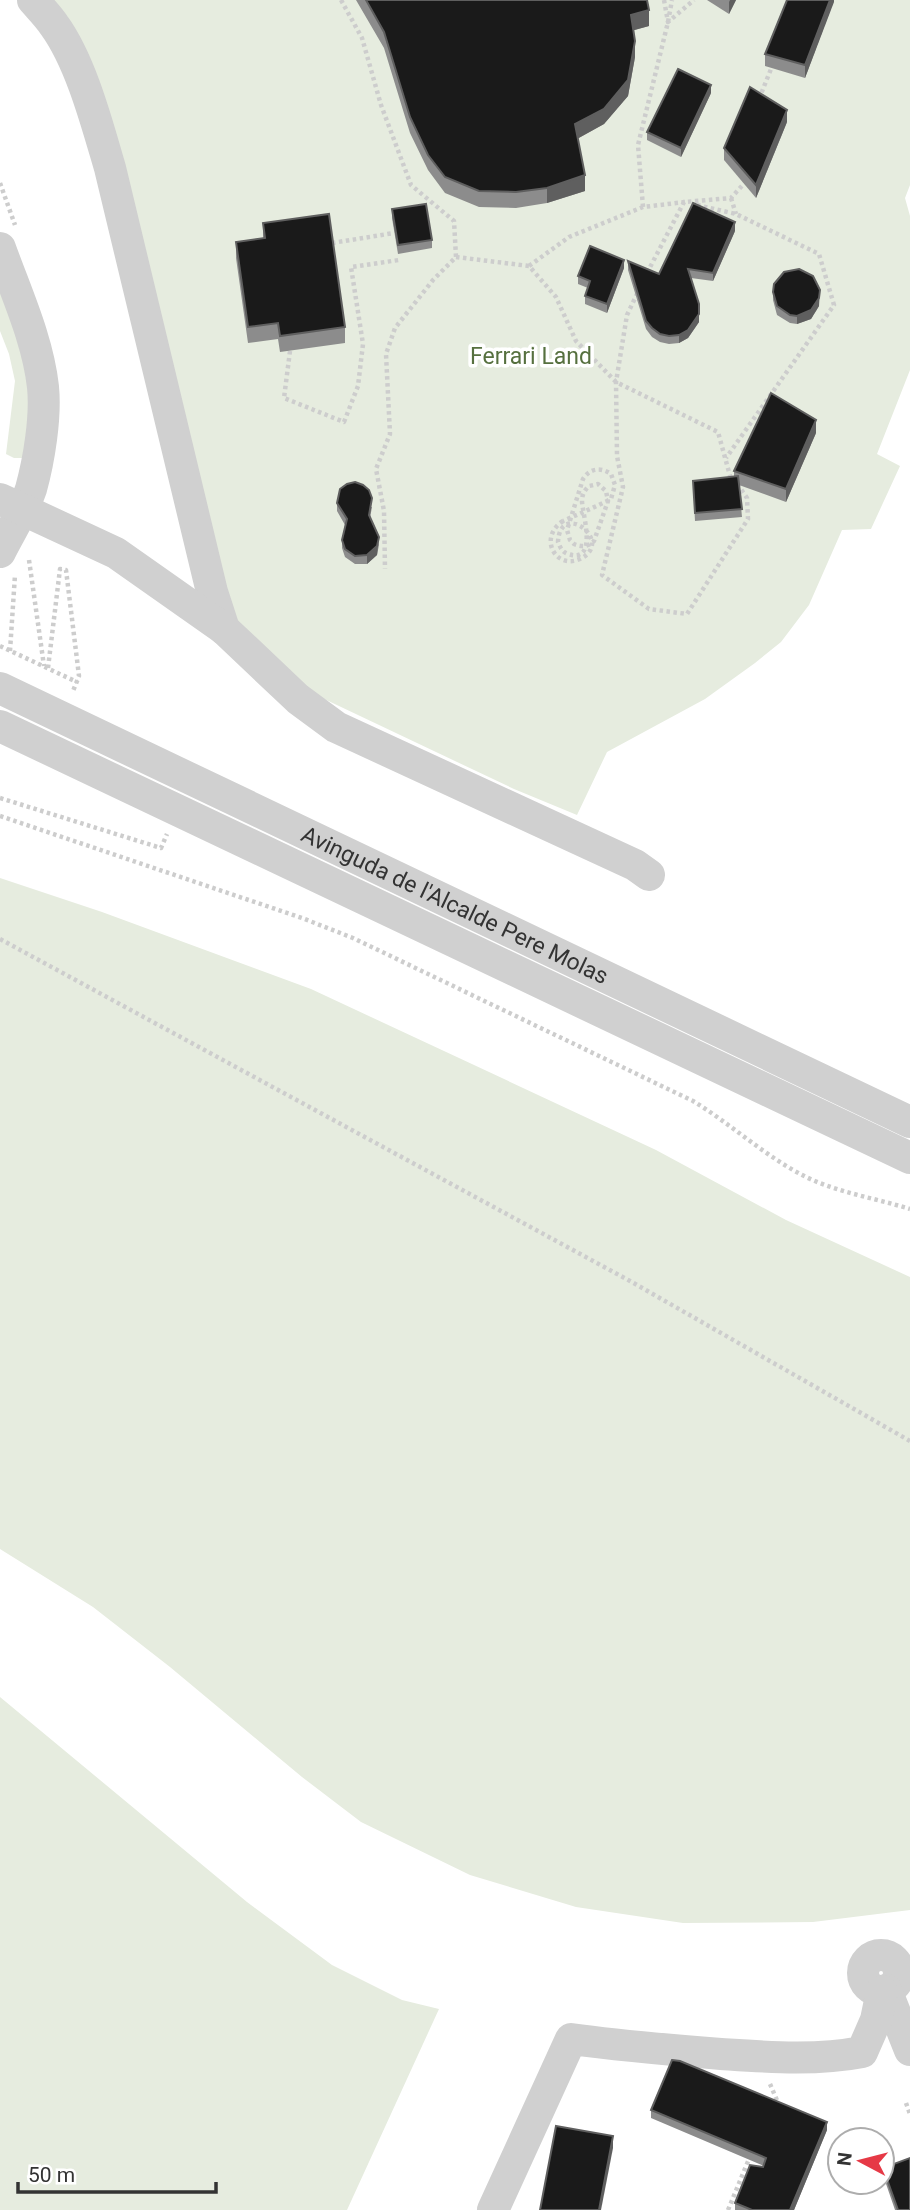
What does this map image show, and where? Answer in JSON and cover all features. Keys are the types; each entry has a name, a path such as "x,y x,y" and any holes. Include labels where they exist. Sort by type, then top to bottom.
{"street":[{"path":"33,0 55,26 75,65 94,113 110,168 212,592 224,629"},
{"path":"0,248 33,342 43,388 39,447 15,560"},
{"path":"0,499 116,553 224,629 298,699 336,727 635,865 649,875"},
{"name":"Avinguda de l'Alcalde Pere Molas","path":"0,688 910,1122"},
{"name":"Avinguda de l'Alcalde Pere Molas","path":"0,726 910,1158"},
{"path":"493,2210 570,2039 629,2047 759,2056 842,2056 867,2041 898,1980 899,1970 894,1961 897,1954"},
{"path":"892,1989 910,2050"}],"path":[{"path":"341,0 362,37 381,106 411,185 454,221 456,257 395,328 386,354 390,434 376,469 384,511 385,569"},
{"path":"664,0 668,22"},
{"path":"643,207 638,145 672,0"},
{"path":"668,22 694,0"},
{"path":"756,107 773,65 781,57"},
{"path":"529,266 569,237 643,207 731,198 748,179 749,168"},
{"path":"731,198 736,214"},
{"path":"456,257 529,266 556,297 576,341 616,382 718,432 733,483 741,488 747,498 748,519 687,614 649,609 602,576 623,487 617,456 616,382 627,315 684,202"},
{"path":"684,202 736,214 818,254 834,305 725,458"},
{"path":"332,243 394,233"},
{"path":"290,351 284,398 344,422 358,386 363,344 351,267 399,260"},
{"path":"591,471 606,471 614,479 615,491 608,501 597,537 589,545 580,546 570,540 566,523 583,479 591,471"},
{"path":"586,528 582,501 585,489 593,484 603,486 608,501"},
{"path":"566,523 577,523 590,533 585,555 569,561 557,556 552,548 550,538 553,529 608,501"},
{"path":"10,651 15,560"},
{"path":"15,560 46,667"},
{"path":"0,646 46,667 78,679 66,570 60,569 46,667"},
{"path":"0,798 140,841"},
{"path":"0,816 302,918 353,938 693,1101 806,1177 826,1186 910,1209"},
{"path":"0,939 630,1281 910,1441"},
{"path":"906,2103 910,2114"},
{"path":"728,2210 750,2160"}],"green space":[{"name":"Ferrari Land","path":"42,0 910,0 910,185 905,198 910,216 910,370 877,454 900,466 871,529 842,530 809,605 781,642 705,699 607,752 577,815 514,789 320,697 262,652 234,622 127,199"},
{"path":"0,279 32,379 24,458 14,458 6,454 15,381 0,331"},
{"path":"0,878 102,912 311,989 656,1150 786,1220 910,1277 910,1910 813,1922 683,1923 576,1907 470,1875 361,1822 93,1607 0,1549"},
{"path":"0,1697 247,1902 332,1965 402,2000 439,2009 347,2210 0,2210"}],"building":[{"path":"366,0 647,0 649,10 631,15 635,41 628,80 604,109 575,124 585,175 547,188 516,192 479,191 445,177 428,155 410,117 384,32"},
{"path":"787,0 830,0 805,65 765,54"},
{"path":"678,69 711,85 681,148 647,132"},
{"path":"750,87 787,110 756,185 724,148"},
{"path":"693,203 735,222 713,273 688,269 699,304 699,314 688,330 669,336 660,334 646,321 628,261 659,274"},
{"path":"426,204 432,240 398,245 392,209"},
{"path":"329,214 345,327 280,336 278,323 248,327 236,242 265,238 263,223"},
{"path":"590,246 624,260 607,304 585,296 590,281 578,276"},
{"path":"799,269 813,276 820,290 819,298 811,310 797,316 790,315 777,306 773,292 774,284 784,272"},
{"path":"771,393 816,420 786,489 734,471"},
{"path":"738,476 742,509 695,513 693,481"},
{"path":"355,482 369,490 372,498 369,515 379,537 377,546 367,555 355,556 345,549 342,540 347,519 337,503 340,489"},
{"path":"672,2060 827,2122 790,2210 752,2210 735,2203 750,2165 763,2167 766,2158 651,2110"},
{"path":"556,2126 613,2136 599,2210 540,2210"},
{"path":"910,2158 910,2210 898,2210 893,2196 896,2196 896,2163"}]}
